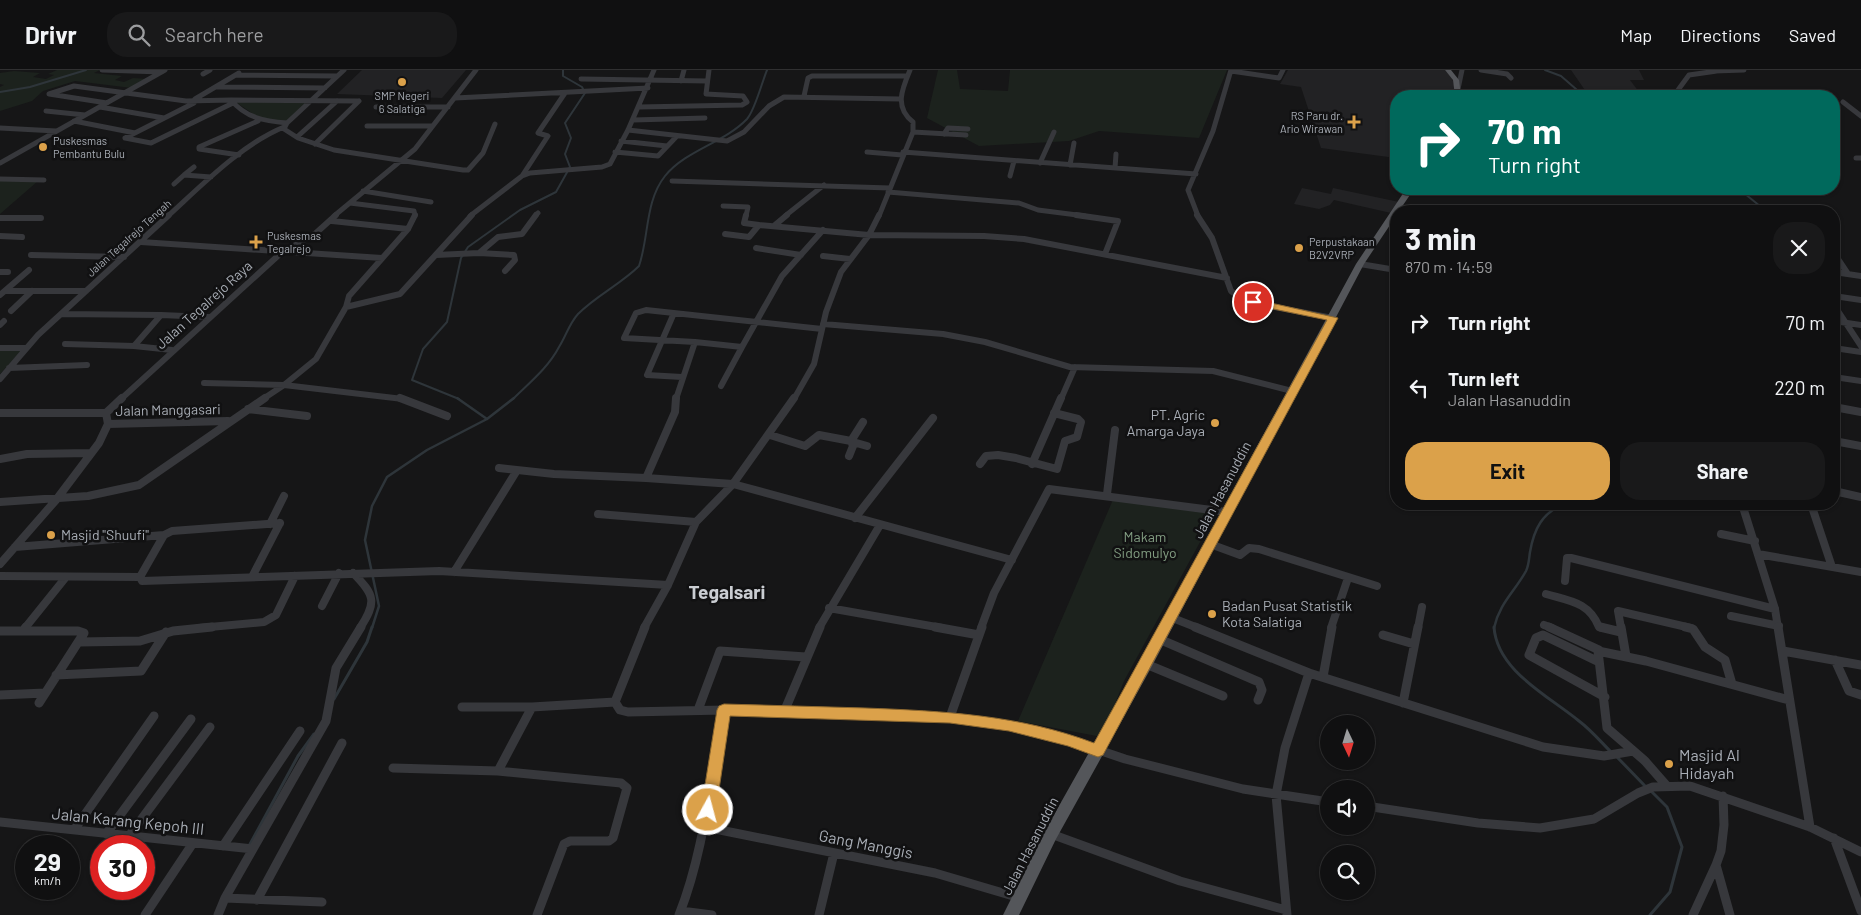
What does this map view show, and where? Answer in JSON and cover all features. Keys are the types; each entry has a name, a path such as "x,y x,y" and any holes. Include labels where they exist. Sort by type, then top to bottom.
{"main road":[{"path":"1448,70 1456,80 1458,90"},
{"name":"Jalan Hasanuddin","path":"1011,915 1051,834 1146,664 1361,263 1390,219"}],"street":[{"path":"102,70 164,71"},
{"path":"203,74 210,70"},
{"path":"191,101 242,70"},
{"name":"Jalan Tegalrejo Tengah","path":"0,378 26,348 61,314 211,177 239,155 285,125 344,70"},
{"name":"Jalan Tegalrejo Raya","path":"106,413 172,350 280,253 316,233 363,191 415,149 476,70"},
{"path":"346,307 364,301 386,299 400,294 467,219 522,176 530,173 606,166 610,164 652,80 654,70"},
{"path":"681,80 684,70"},
{"path":"638,107 742,105 746,102 743,96 706,94 709,70"},
{"path":"615,702 639,638 668,584 696,522 733,484 770,435 806,381 814,364 823,326 841,272 869,235 913,132 912,121 902,115 900,99 910,70"},
{"path":"1283,70 1279,78 1231,71 1222,106 1188,190 1194,210 1209,231 1231,291 1245,299 1333,318"},
{"path":"1458,90 1462,70"},
{"path":"1481,70 1507,74 1512,78"},
{"path":"1705,70 1718,71"},
{"path":"1678,90 1689,75 1744,70"},
{"path":"0,163 164,71"},
{"path":"804,96 809,77 831,72 908,76"},
{"path":"236,75 337,76"},
{"path":"581,79 707,82"},
{"path":"108,103 49,94 74,86 191,101 359,101 315,144"},
{"path":"218,86 325,88"},
{"path":"454,98 648,88"},
{"path":"522,176 548,136 538,133 565,93"},
{"path":"628,130 726,141 742,135 777,99 804,96 900,99"},
{"path":"198,100 126,138 151,143 232,101"},
{"path":"232,101 241,111 258,120 285,125 297,137 315,144 400,162 468,170 483,153 495,124"},
{"path":"297,137 337,101"},
{"path":"1843,102 1861,116"},
{"path":"100,107 164,118"},
{"path":"376,107 448,107"},
{"path":"1849,107 1861,108"},
{"path":"46,111 85,115"},
{"path":"633,120 705,118"},
{"path":"239,155 199,149 199,147 258,120"},
{"path":"74,121 136,133"},
{"path":"368,126 431,126"},
{"path":"0,128 56,132"},
{"path":"944,134 948,128 968,129"},
{"path":"913,132 966,136"},
{"path":"1040,163 1054,132"},
{"path":"638,154 657,134"},
{"path":"615,152 658,156 677,136"},
{"path":"621,141 667,146"},
{"path":"1070,165 1074,143"},
{"path":"867,152 1196,174"},
{"path":"1115,168 1116,154"},
{"path":"0,156 9,158"},
{"path":"1010,176 1014,161"},
{"path":"174,184 194,166"},
{"path":"184,175 211,177"},
{"path":"0,180 44,180"},
{"path":"672,181 824,184 1019,203 1038,210 1118,221 1119,223 1106,254"},
{"path":"775,225 824,184"},
{"path":"363,191 431,202"},
{"path":"0,502 56,500 119,491 139,485 166,468 228,421 284,385 316,360 346,307 349,296 408,229 416,214 414,211 350,204"},
{"path":"723,206 748,207 744,223 869,235 1009,238 1042,242 1227,278"},
{"path":"480,253 494,238 502,234 522,234 538,213"},
{"path":"0,218 41,218"},
{"path":"332,220 408,229"},
{"path":"725,234 749,237 759,225"},
{"path":"721,386 782,276 823,230"},
{"path":"0,236 22,237"},
{"path":"141,242 280,253 382,258"},
{"path":"756,248 801,255"},
{"path":"436,255 480,253 514,255 515,260 505,271"},
{"path":"31,255 124,257"},
{"path":"822,256 850,259"},
{"path":"1840,262 1848,274"},
{"path":"1361,263 1390,269"},
{"path":"2,293 29,270"},
{"path":"0,272 8,272"},
{"path":"1840,273 1861,276"},
{"path":"10,311 32,291"},
{"path":"2,293 86,291"},
{"path":"1840,297 1861,300"},
{"path":"742,347 623,337 636,313 646,310 755,324 823,326 943,334 985,342 1035,358 1075,367 1213,371 1292,392"},
{"path":"674,313 647,375 682,377"},
{"path":"1840,313 1861,346"},
{"path":"61,314 208,317"},
{"path":"134,346 162,316"},
{"path":"1840,322 1861,325"},
{"path":"646,478 675,412 676,396 695,342"},
{"path":"65,344 134,346 172,350"},
{"path":"0,348 26,348"},
{"path":"1840,349 1861,352"},
{"path":"9,368 87,365"},
{"path":"1032,464 1075,367"},
{"path":"1840,378 1861,381"},
{"path":"204,383 284,385 400,398 447,416"},
{"path":"1840,408 1861,412"},
{"path":"248,409 307,416"},
{"path":"0,414 106,413 108,424 92,453 56,500 0,564"},
{"path":"980,464 983,458 990,455 1016,458 1032,464 1057,469 1065,440 1077,437 1080,421 1054,413"},
{"path":"855,518 932,418"},
{"name":"Jalan Manggasari","path":"108,424 228,421"},
{"path":"849,456 852,442 863,422"},
{"path":"1107,494 1115,430"},
{"path":"770,435 805,446 820,435 867,446"},
{"path":"1840,442 1861,446"},
{"path":"0,458 27,454 92,453"},
{"path":"499,468 516,472 733,484 1012,560"},
{"path":"454,572 516,472"},
{"path":"950,717 994,593 1048,489 1107,494 1227,512"},
{"path":"1840,492 1861,497"},
{"path":"270,524 284,496"},
{"path":"1744,510 1775,609 1810,827"},
{"path":"1812,510 1832,568"},
{"path":"598,514 696,522"},
{"path":"140,577 164,536 172,531 280,523 252,577"},
{"path":"784,712 806,657 829,608 880,525"},
{"path":"1721,534 1755,541"},
{"path":"15,547 164,536"},
{"path":"1210,544 1240,555 1249,548 1259,549 1378,586"},
{"path":"1758,554 1861,572"},
{"path":"1565,580 1565,561 1567,558 1571,558 1775,609"},
{"path":"140,577 140,580 145,582 395,571 454,572 668,584"},
{"path":"218,915 247,848 312,748 326,721 336,668 370,614 373,602 367,586 353,573"},
{"path":"322,606 339,574"},
{"path":"0,576 140,577"},
{"path":"79,642 140,641 166,632 269,620 276,615 295,576"},
{"path":"23,631 66,577"},
{"path":"1323,677 1332,625 1348,578"},
{"path":"1546,594 1584,606 1594,614 1599,627 1621,632"},
{"path":"1403,703 1422,607"},
{"path":"829,608 980,636"},
{"path":"1626,656 1618,611 1692,629 1705,647 1725,660 1732,684"},
{"path":"1731,616 1778,626"},
{"path":"1170,617 1309,673 1543,747 1604,756 1633,750"},
{"path":"1544,625 1599,650 1789,700"},
{"path":"0,631 82,631 79,642 39,704"},
{"path":"56,675 138,673 144,670 166,632"},
{"path":"1383,635 1414,644"},
{"path":"1600,662 1543,635 1536,638 1529,655 1606,697"},
{"path":"1158,639 1259,682 1262,690 1258,700"},
{"path":"1599,650 1606,697 1607,728 1633,750 1666,786"},
{"path":"1783,650 1861,665"},
{"path":"698,710 720,651 806,657"},
{"path":"1835,660 1849,691 1861,695"},
{"path":"1146,664 1223,696"},
{"path":"1051,834 1180,881 1287,912 1276,795 1287,738 1309,673"},
{"path":"0,695 45,693"},
{"path":"462,707 532,707 615,702"},
{"path":"615,702 620,710 628,712 724,710 950,717 1009,725 1069,740 1098,751 1243,789 1320,801"},
{"path":"498,771 532,707"},
{"path":"712,915 681,913 705,827 724,710"},
{"path":"74,830 154,716"},
{"path":"106,834 191,719"},
{"path":"130,835 210,727"},
{"path":"223,846 300,731"},
{"path":"257,900 342,743"},
{"path":"393,768 498,771 620,783 627,788 613,838 610,841 570,841 564,844 537,915"},
{"path":"1375,807 1478,823 1540,828 1594,819 1638,793 1653,787 1690,786 1810,827 1861,852"},
{"path":"1693,915 1721,851 1723,796"},
{"name":"Jalan Karang Kepoh III","path":"0,822 118,835"},
{"name":"Gang Manggis","path":"705,827 935,873 1020,898"},
{"path":"1834,838 1861,911"},
{"name":"Jalan Karang Kepoh III","path":"155,839 247,848"},
{"path":"145,915 194,843"},
{"path":"819,915 834,853"},
{"path":"1716,865 1730,915"},
{"path":"224,898 322,902"}],"shaded area":[{"name":"SMP Negeri 6 Salatiga","path":"362,70 466,70 442,98 337,94"},
{"name":"RS Paru dr. Ario Wirawan","path":"1288,70 1445,70 1452,78 1456,90 1390,90 1390,157 1321,148 1301,87 1280,84"},
{"path":"1571,70 1639,70 1644,80 1630,80 1638,90 1585,90"},
{"path":"1302,188 1331,194 1333,188 1399,202 1397,205 1390,205 1390,213 1334,200 1330,205 1319,209 1294,204"}],"green space":[{"path":"57,70 100,70 94,73 122,76 115,80 124,82 133,78 147,79 132,88 75,81 43,91 32,101 0,111 0,87 4,85 0,84 0,73 14,71 40,73 33,77 46,79 54,75 48,74"},
{"path":"938,70 957,70 960,89 1008,91 1010,70 1227,70 1199,138 1099,131 1069,141 979,146 927,118"},
{"path":"234,101 307,102 285,122 261,119"},
{"path":"0,181 38,181 0,214"},
{"path":"0,349 23,349 0,374"},
{"name":"Makam Sidomulyo","path":"1115,495 1217,511 1124,681 1102,737 1018,721"}],"waterway":[{"path":"0,92 30,87 86,70"},
{"path":"458,398 412,380 423,349 447,322 461,258 468,247 520,210 556,192 570,167 565,154 571,138 565,123 585,93 582,87 563,76 563,70"},
{"path":"513,399 538,375 555,355 578,314 639,266 654,197 665,176 683,160 738,127 747,119 756,103 767,70"},
{"path":"1545,70 1561,76 1577,90"},
{"path":"1746,195 1759,205"},
{"path":"458,398 487,419"},
{"path":"487,419 514,398"},
{"path":"372,628 379,606 365,540 372,506 387,477 427,450 487,419"},
{"path":"1494,628 1503,605 1526,571 1534,536 1540,523 1553,510"},
{"path":"334,699 367,642 372,627"},
{"path":"1494,628 1497,643 1504,657 1514,669 1526,681 1592,732 1612,753"},
{"path":"249,846 298,756 314,734"},
{"path":"1616,756 1647,788"},
{"path":"1650,915 1670,892 1682,847 1667,807 1651,791"}],"place":[{"name":"SMP Negeri 6 Salatiga","path":"402,82"},
{"name":"RS Paru dr. Ario Wirawan","path":"1354,122"},
{"name":"Puskesmas Pembantu Bulu","path":"43,147"},
{"name":"Puskesmas Tegalrejo","path":"256,242"},
{"name":"Perpustakaan B2V2VRP","path":"1299,248"},
{"name":"PT. Agric Amarga Jaya","path":"1215,423"},
{"name":"Masjid \"Shuufi\"","path":"51,535"},
{"name":"Badan Pusat Statistik Kota Salatiga","path":"1212,614"},
{"name":"Masjid Al Hidayah","path":"1669,764"}],"district":[{"name":"Tegalsari","path":"727,592"}],"route":[{"path":"708,810 717,739 724,710 950,717 1009,725 1069,740 1098,751 1306,364 1333,318 1253,302"}]}
